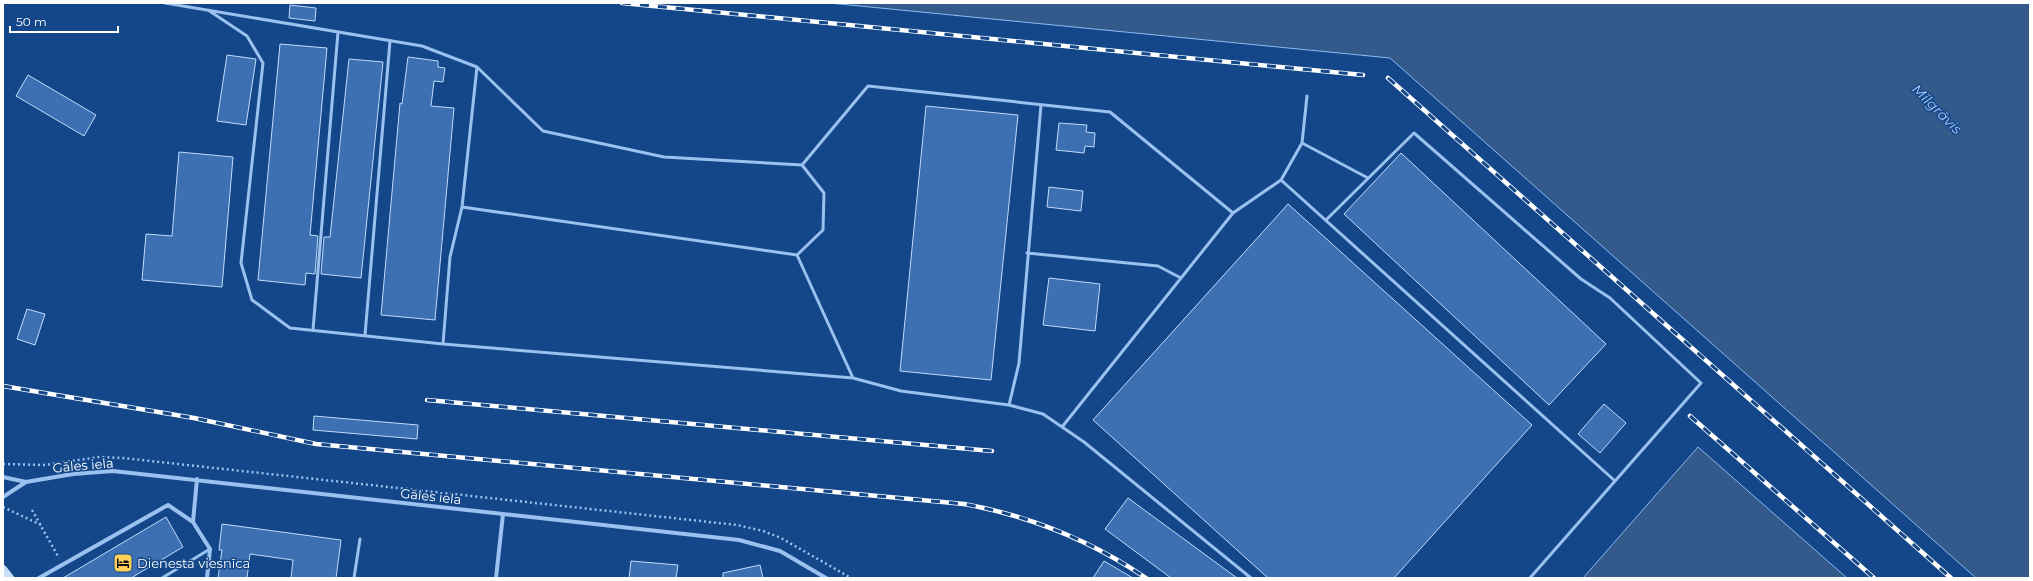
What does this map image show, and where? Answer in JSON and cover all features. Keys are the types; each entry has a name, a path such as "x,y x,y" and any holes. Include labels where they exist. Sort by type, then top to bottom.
{"main road":[{"path":"3,569 10,578"}],"street":[{"name":"Gāles iela","path":"3,477 26,482 72,474 113,471 197,479 739,540 780,551 826,578"},
{"path":"194,522 197,479"},
{"name":"Gāles iela","path":"3,497 26,482"},
{"path":"39,578 168,505 194,522 210,549 207,578"},
{"path":"496,578 503,514"}],"lane":[{"path":"165,3 422,46 477,67 542,131 664,157 802,165 824,193 823,230 797,255"},
{"path":"208,10 247,36 263,63 241,263 252,300 290,328 443,344 853,378 901,391 1009,406 1042,414 1090,447 1251,578"},
{"path":"313,330 338,32"},
{"path":"364,335 390,41"},
{"path":"443,344 450,257 462,207 477,67"},
{"path":"802,165 868,86 1110,112 1233,214"},
{"path":"1062,427 1233,214 1281,180 1302,143 1307,96"},
{"path":"1009,406 1019,363 1027,253 1041,105"},
{"path":"1326,220 1414,133 1581,279 1610,298 1701,383 1530,578"},
{"path":"1302,143 1368,178"},
{"path":"1281,180 1615,481"},
{"path":"462,207 797,255"},
{"path":"1027,253 1158,266 1181,278"},
{"path":"797,255 853,378"},
{"path":"354,578 360,539"},
{"path":"162,578 210,549"}],"path":[{"path":"3,507 41,525"},
{"path":"32,510 62,564"}],"water":[{"name":"Mīlgrāvis","path":"829,3 2030,3 2030,578 1976,578 1390,58"},
{"path":"1698,447 1847,578 1583,578"}],"building":[{"path":"290,5 316,8 315,21 289,18"},
{"path":"280,44 327,48 310,235 318,236 315,274 306,273 305,285 258,280"},
{"path":"227,55 256,59 246,125 217,121"},
{"path":"408,57 438,61 438,67 445,68 443,82 434,81 431,106 454,108 435,320 381,315 400,103 402,104"},
{"path":"349,59 383,62 361,278 321,274 324,237 330,237"},
{"path":"28,75 96,115 84,136 16,96"},
{"path":"926,106 1018,115 991,380 900,371"},
{"path":"1059,123 1087,125 1086,132 1095,133 1094,147 1085,146 1084,153 1056,150"},
{"path":"179,152 233,157 222,287 142,280 146,234 172,236"},
{"path":"1401,153 1606,344 1549,405 1344,214"},
{"path":"1049,187 1083,191 1081,211 1047,207"},
{"path":"1288,204 1532,425 1394,578 1268,578 1093,420"},
{"path":"1049,278 1100,284 1095,331 1043,325"},
{"path":"27,309 45,314 35,345 17,339"},
{"path":"1604,404 1626,423 1600,453 1578,434"},
{"path":"314,416 418,425 417,439 313,430"},
{"path":"1128,498 1237,578 1171,578 1105,529"},
{"name":"Dienesta viesnīca","path":"166,517 183,547 131,578 63,578"},
{"path":"222,524 341,540 336,578 291,578 293,560 250,554 247,578 218,578 222,550 219,550"},
{"path":"631,561 678,565 676,578 629,578"},
{"path":"1104,561 1133,578 1093,578"},
{"path":"760,565 763,578 723,578 723,573"}],"railway":[{"path":"622,3 1363,75"},
{"path":"1388,78 1951,578"},
{"path":"3,386 194,418 316,444 964,504 1012,515 1059,531 1103,552 1146,578"},
{"path":"427,400 992,451"},
{"path":"1690,416 1874,578"}],"place":[{"name":"Dienesta viesnīca","path":"123,563"}]}
